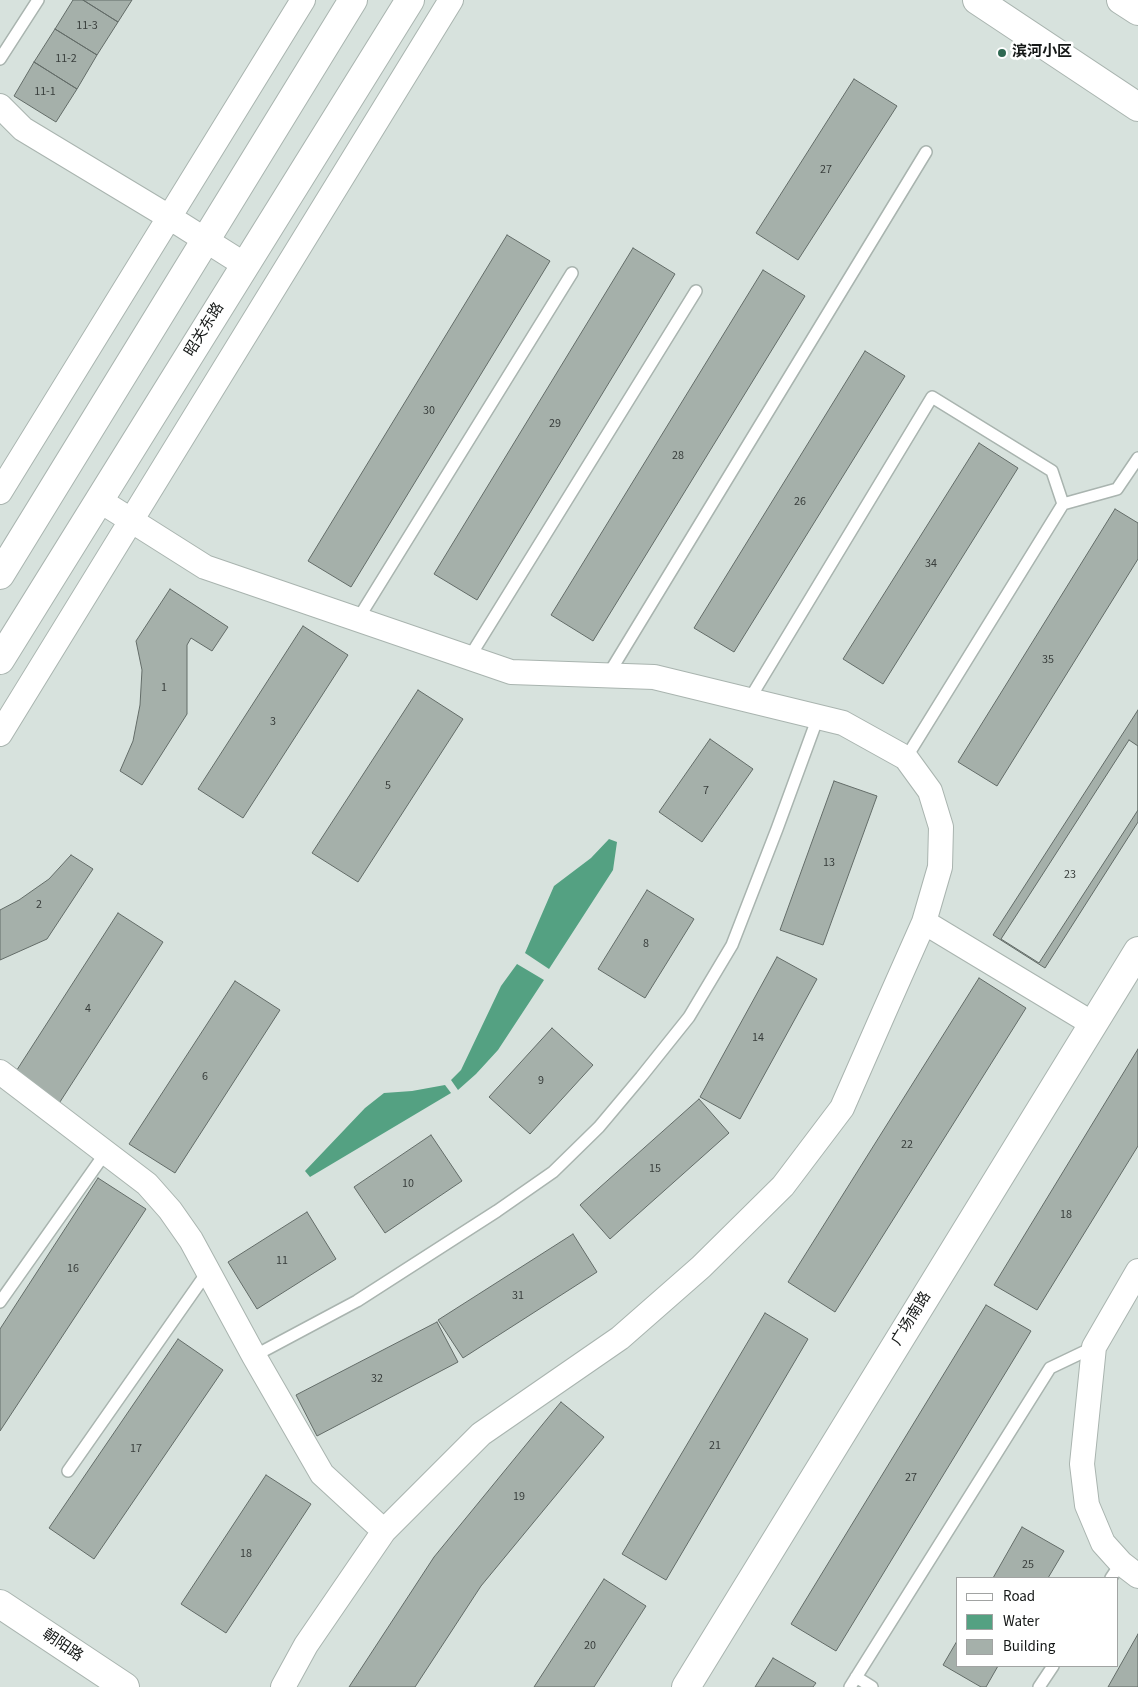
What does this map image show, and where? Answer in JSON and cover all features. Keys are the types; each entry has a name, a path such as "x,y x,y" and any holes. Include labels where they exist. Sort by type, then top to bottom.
{"main road":[{"path":"0,575 353,0"},
{"name":"昭关东路","path":"0,660 410,0"},
{"path":"976,0 1138,106"},
{"path":"1121,0 1138,11"},
{"name":"广场南路","path":"686,1687 1138,951"},
{"name":"朝阳路","path":"0,1604 125,1687"}],"street":[{"path":"0,492 302,0"},
{"path":"0,734 451,0"},
{"path":"0,106 23,129 245,265"},
{"path":"99,500 205,567 511,672 654,677 843,723 906,758 930,791 941,827 940,868 924,922 842,1108 783,1186 701,1267 620,1338 481,1434 384,1531 306,1645 283,1687"},
{"path":"924,922 1093,1024"},
{"path":"0,1072 146,1184 170,1210 191,1240 254,1356 322,1474 384,1531"},
{"path":"1123,1572 1102,1543 1086,1505 1082,1464 1094,1347 1138,1271"}],"lane":[{"path":"0,59 38,0"},
{"path":"608,675 926,152"},
{"path":"358,619 572,273"},
{"path":"469,658 696,291"},
{"path":"749,700 932,397 1052,471 1063,504"},
{"path":"906,758 1063,504 1117,489 1138,458"},
{"path":"254,1356 357,1300 489,1217 553,1172 599,1127 689,1017 732,945 778,829 818,716"},
{"path":"0,1302 106,1152"},
{"path":"68,1471 208,1271"},
{"path":"872,1687 853,1682 1050,1368 1094,1347"},
{"path":"1039,1687 1052,1667"}],"water":[{"path":"609,839 617,842 613,870 549,969 525,953 554,886 591,858"},
{"path":"517,964 544,980 498,1050 458,1090 451,1080 461,1070 501,986"},
{"path":"445,1085 451,1093 310,1177 305,1171 365,1108 384,1093 412,1091"}],"building":[{"path":"73,0 83,0 118,22 97,55 55,29"},
{"path":"83,0 132,0 118,22"},
{"path":"55,29 97,55 77,89 34,62"},
{"path":"34,62 77,89 56,122 14,96"},
{"path":"854,79 897,106 798,260 756,233"},
{"path":"507,235 550,261 351,587 308,561"},
{"path":"633,248 675,274 477,600 434,574"},
{"path":"763,270 805,296 593,641 551,615"},
{"path":"865,351 905,376 734,652 694,628"},
{"path":"979,443 1018,468 883,684 843,659"},
{"path":"1115,509 1138,523 1138,559 997,786 958,762"},
{"path":"170,589 228,627 212,651 191,638 187,645 187,714 142,785 120,771 133,741 140,705 142,670 136,641"},
{"path":"303,626 348,655 243,818 198,789"},
{"path":"418,690 463,719 358,882 312,853"},
{"path":"1138,710 1138,822 1045,968 993,935"},
{"path":"710,739 753,769 702,842 659,812"},
{"path":"1129,740 1138,746 1138,810 1039,963 1001,939"},
{"path":"834,781 877,796 823,945 780,930"},
{"path":"71,855 93,869 47,939 0,960 0,910 19,900 49,879"},
{"path":"647,890 694,919 645,998 598,969"},
{"path":"118,913 163,942 58,1105 13,1076"},
{"path":"777,957 817,979 740,1119 700,1097"},
{"path":"979,978 1026,1008 835,1312 788,1282"},
{"path":"235,981 280,1010 175,1173 129,1144"},
{"path":"552,1028 593,1065 530,1134 489,1097"},
{"path":"1138,1049 1138,1146 1037,1310 994,1285"},
{"path":"699,1099 729,1133 610,1239 580,1205"},
{"path":"431,1135 462,1181 385,1233 354,1187"},
{"path":"98,1178 146,1209 0,1431 0,1329"},
{"path":"307,1212 336,1259 257,1309 228,1262"},
{"path":"573,1234 597,1272 463,1358 438,1320"},
{"path":"986,1305 1031,1331 836,1651 791,1624"},
{"path":"765,1313 808,1339 666,1580 622,1554"},
{"path":"437,1322 458,1362 317,1436 296,1395"},
{"path":"178,1339 223,1370 94,1559 49,1528"},
{"path":"561,1402 604,1437 481,1586 415,1687 349,1687 434,1557"},
{"path":"266,1475 311,1504 226,1633 181,1604"},
{"path":"1022,1527 1064,1551 1049,1577 994,1577"},
{"path":"604,1579 646,1606 594,1687 534,1687"},
{"path":"1138,1634 1138,1687 1108,1687"},
{"path":"956,1643 956,1667 997,1667 986,1687 981,1687 943,1665"},
{"path":"773,1658 816,1683 813,1687 755,1687"}],"place":[{"name":"滨河小区","path":"1002,53"}]}
